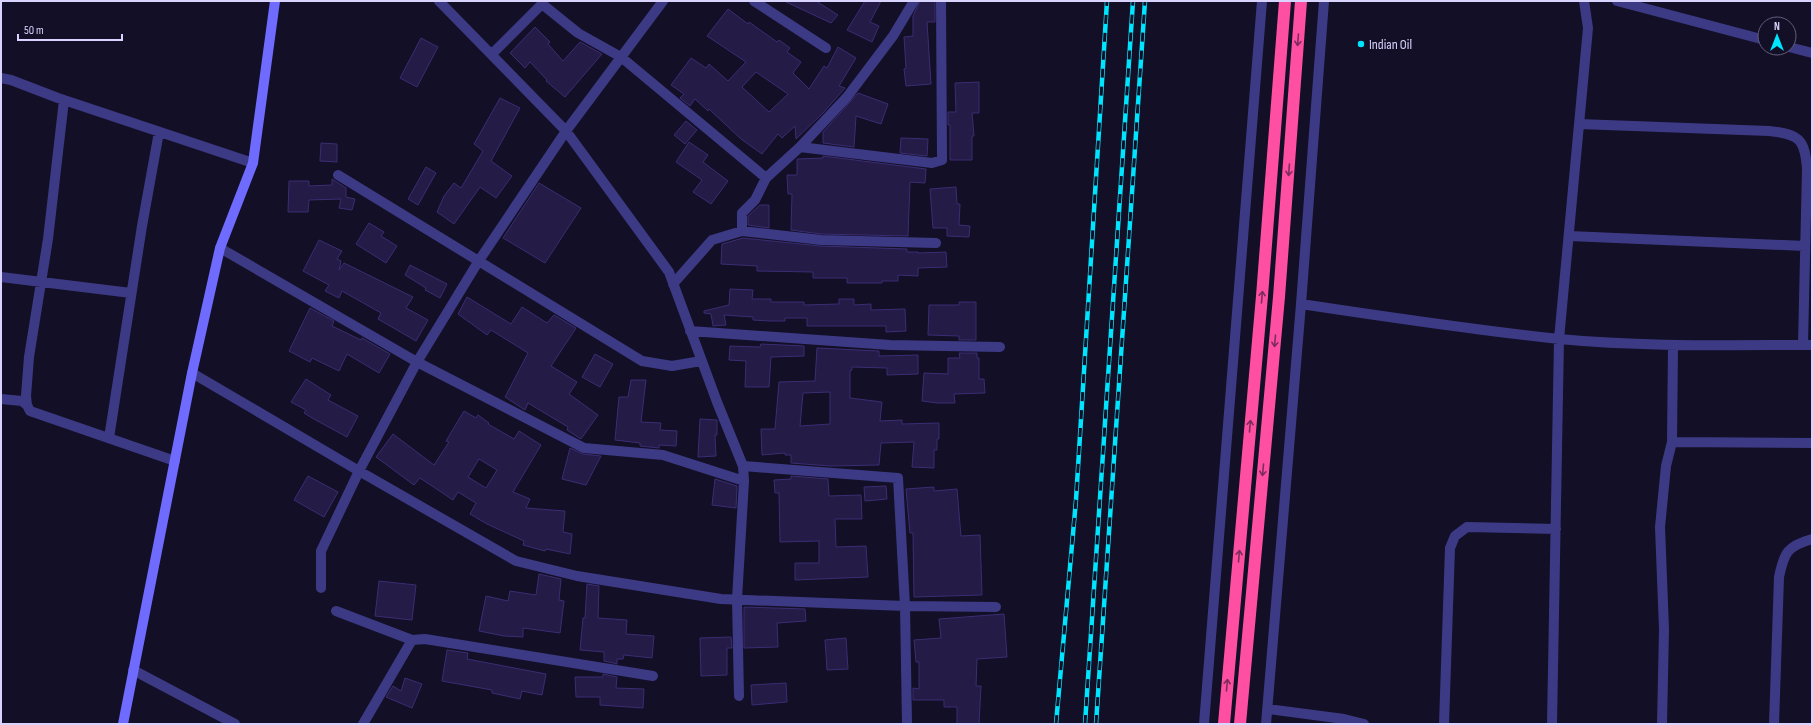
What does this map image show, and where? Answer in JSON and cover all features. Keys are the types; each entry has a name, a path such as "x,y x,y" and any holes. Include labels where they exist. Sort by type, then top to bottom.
{"highway":[{"path":"1224,724 1262,296 1285,1"},
{"path":"1240,724 1279,297 1301,1"}],"main road":[{"path":"123,724 192,372 220,248 253,163 275,1"}],"street":[{"path":"439,1 566,131 669,272 701,360 743,466 744,481 737,599 739,696"},
{"path":"321,588 321,551 359,471 417,362 478,262 566,131 663,1"},
{"path":"754,1 826,48"},
{"path":"742,231 742,213 756,200 766,178 800,147 847,97 893,36 914,1"},
{"path":"800,147 932,163 942,160 942,1"},
{"path":"1204,724 1262,1"},
{"path":"1266,724 1302,304 1324,1"},
{"path":"1552,724 1559,339 1588,28 1584,1"},
{"path":"1617,1 1757,38"},
{"path":"492,54 543,2 578,33 621,57 766,178"},
{"path":"1797,49 1812,53"},
{"path":"1,78 11,80 64,100 253,163"},
{"path":"64,100 41,282 29,357 26,396 27,405 30,411 175,461"},
{"path":"1302,304 1416,322 1559,339 1673,346 1807,345 1805,246 1807,169 1804,147 1799,138 1787,133 1769,131 1579,124"},
{"path":"109,438 131,294 159,132"},
{"path":"338,175 642,362 672,366 701,360"},
{"path":"673,284 712,240 742,231 821,240 936,243"},
{"path":"1569,236 1805,246"},
{"path":"220,248 417,362 584,448 663,455 744,481"},
{"path":"1,277 131,294"},
{"path":"690,331 890,345 1000,347"},
{"path":"1662,724 1664,629 1660,527 1666,466 1672,442 1673,346"},
{"path":"192,372 359,471 516,561 577,576 721,599 905,606 996,607"},
{"path":"1,399 22,401 27,405"},
{"path":"1672,442 1812,443"},
{"path":"743,466 898,478 905,606 907,724"},
{"path":"1444,724 1450,548 1455,536 1467,527 1556,529"},
{"path":"1774,724 1779,577 1782,561 1788,551 1796,544 1812,539"},
{"path":"336,611 412,640 426,639 653,676"},
{"path":"363,724 412,640"},
{"path":"133,670 235,724"},
{"path":"1268,709 1344,719 1364,724"}],"building":[{"path":"784,1 816,1 838,15 831,23"},
{"path":"865,1 881,1 870,22 879,26 872,42 847,30"},
{"path":"920,1 935,1 935,22 927,22 931,84 906,86 904,69 906,68 904,37 913,36 913,16"},
{"path":"728,9 748,24 749,22 777,42 779,40 790,48 787,52 801,62 793,73 809,89 824,66 827,68 838,47 856,58 839,86 845,88 823,113 796,139 795,126 782,138 778,134 762,154 741,139 709,109 708,111 695,99 690,106 680,98 684,94 671,85 691,58 706,68 709,64 728,81 746,62 707,36","holes":["756,72 788,94 769,112 742,87"]},
{"path":"535,27 550,42 548,44 563,61 580,42 602,54 565,97 546,81 547,80 530,62 525,68 510,53"},
{"path":"421,38 438,47 417,87 400,78"},
{"path":"979,82 979,113 972,113 974,136 972,136 972,160 950,160 950,125 948,125 948,112 956,112 955,83"},
{"path":"858,93 888,104 881,124 856,116 854,147 823,143 823,132"},
{"path":"500,98 520,108 491,161 512,176 496,198 480,187 454,224 437,212 444,196 454,183 461,188 483,151 474,144"},
{"path":"686,121 697,130 685,144 674,135"},
{"path":"901,138 928,139 927,156 900,153"},
{"path":"689,142 708,155 703,162 728,181 711,204 693,192 702,180 676,162"},
{"path":"321,143 337,144 337,162 320,161"},
{"path":"823,156 926,169 925,183 910,182 908,236 821,234 791,230 792,194 788,194 787,175 797,175 797,159 823,158"},
{"path":"426,167 436,173 418,205 408,199"},
{"path":"332,179 346,188 346,197 355,199 352,210 339,208 341,199 309,200 308,212 288,212 289,181 309,181 309,186 332,185"},
{"path":"539,183 581,208 545,263 503,238"},
{"path":"956,187 957,204 960,204 959,225 970,226 969,237 947,236 947,228 933,228 930,189"},
{"path":"760,205 769,205 769,228 748,225 748,216"},
{"path":"369,223 384,232 381,236 397,246 386,263 356,244"},
{"path":"743,238 820,246 907,249 907,252 918,253 946,252 947,267 918,268 918,276 898,275 898,281 882,281 882,283 847,283 847,278 813,278 813,272 757,271 757,266 721,264 722,244"},
{"path":"319,240 342,251 337,259 341,261 339,270 344,263 413,297 406,308 428,320 416,341 378,319 381,313 342,291 339,298 325,291 329,285 303,271"},
{"path":"410,265 447,284 440,298 425,290 426,288 405,275"},
{"path":"730,289 753,290 752,299 771,299 771,302 804,302 804,305 839,304 839,299 854,299 854,305 871,304 871,310 905,309 906,331 886,332 886,326 807,326 807,318 785,318 785,321 770,321 753,320 753,317 724,315 726,325 713,326 711,314 704,313 704,311 729,305"},
{"path":"467,297 511,324 522,307 547,323 554,315 576,328 551,366 577,382 569,394 598,415 581,439 567,430 568,427 528,403 525,410 505,397 528,353 491,330 487,335 458,314"},
{"path":"959,302 976,302 976,340 959,340 959,336 928,335 929,305 959,305"},
{"path":"310,308 334,321 332,326 361,340 362,338 390,354 379,373 347,354 339,371 312,358 310,362 289,351"},
{"path":"761,344 804,346 804,356 771,357 769,387 745,387 746,361 729,360 730,346 760,347"},
{"path":"817,348 879,351 879,356 918,355 918,374 887,375 887,368 852,367 852,370 850,371 850,398 882,402 880,421 902,420 902,424 939,423 937,450 934,450 934,468 912,467 914,442 881,443 879,465 830,466 791,463 791,455 785,455 785,453 762,455 761,429 775,429 779,382 815,381","holes":["830,392 830,424 800,426 803,393"]},
{"path":"959,353 977,353 977,358 979,358 979,379 984,379 985,393 954,394 955,403 922,401 924,373 948,374 948,358 960,358"},
{"path":"595,354 613,364 600,387 582,377"},
{"path":"306,379 331,395 328,400 358,416 347,437 304,413 306,410 291,402"},
{"path":"631,380 646,380 641,422 661,423 660,430 677,431 676,446 659,445 659,448 640,446 640,443 615,440 619,397 628,397"},
{"path":"464,411 476,418 478,415 489,423 488,424 514,439 519,431 541,445 513,492 530,499 526,508 565,511 563,532 572,534 570,554 546,549 545,551 523,545 524,541 487,524 470,514 476,503 458,492 453,500 420,478 414,485 376,457 393,434 434,465 449,442 446,441","holes":["479,459 497,470 486,488 468,477"]},
{"path":"700,419 717,420 717,435 715,435 716,456 698,457"},
{"path":"570,448 583,454 601,456 586,485 562,479"},
{"path":"308,476 338,492 324,517 294,500"},
{"path":"791,476 828,479 829,496 861,495 862,519 835,519 836,547 866,546 868,577 795,580 795,563 819,563 819,541 780,542 779,493 775,493 774,480 791,479"},
{"path":"715,479 737,486 736,508 712,505"},
{"path":"886,486 887,499 865,501 864,487"},
{"path":"934,487 934,491 957,489 961,536 980,535 982,595 914,597 913,533 910,533 906,489"},
{"path":"539,574 561,579 559,600 564,601 560,633 523,628 523,637 504,636 479,631 486,596 508,601 510,591 536,595"},
{"path":"379,581 416,585 412,620 375,616"},
{"path":"587,584 599,586 598,618 627,620 626,634 654,636 652,658 624,655 623,659 617,659 617,664 604,661 604,652 580,650 583,618 585,618"},
{"path":"744,607 805,609 806,621 777,623 778,647 744,648"},
{"path":"1004,614 1007,657 977,659 976,686 981,686 979,724 957,724 957,707 944,707 944,700 913,700 913,688 919,689 919,662 916,662 914,640 941,638 939,619"},
{"path":"731,637 732,648 727,648 727,675 701,676 700,638"},
{"path":"846,638 848,669 827,670 825,640"},
{"path":"447,650 468,653 467,659 546,674 542,695 522,691 520,699 492,693 492,690 442,681"},
{"path":"603,674 617,677 616,688 644,689 643,708 600,705 600,697 576,697 575,677 603,677"},
{"path":"405,678 422,684 412,708 386,697 393,686 401,691"},
{"path":"786,683 787,702 752,705 751,685"}],"railway":[{"path":"1056,724 1076,500 1107,1"},
{"path":"1085,724 1133,1"},
{"path":"1096,724 1145,1"}],"place":[{"name":"Indian Oil","path":"1361,44"}]}
